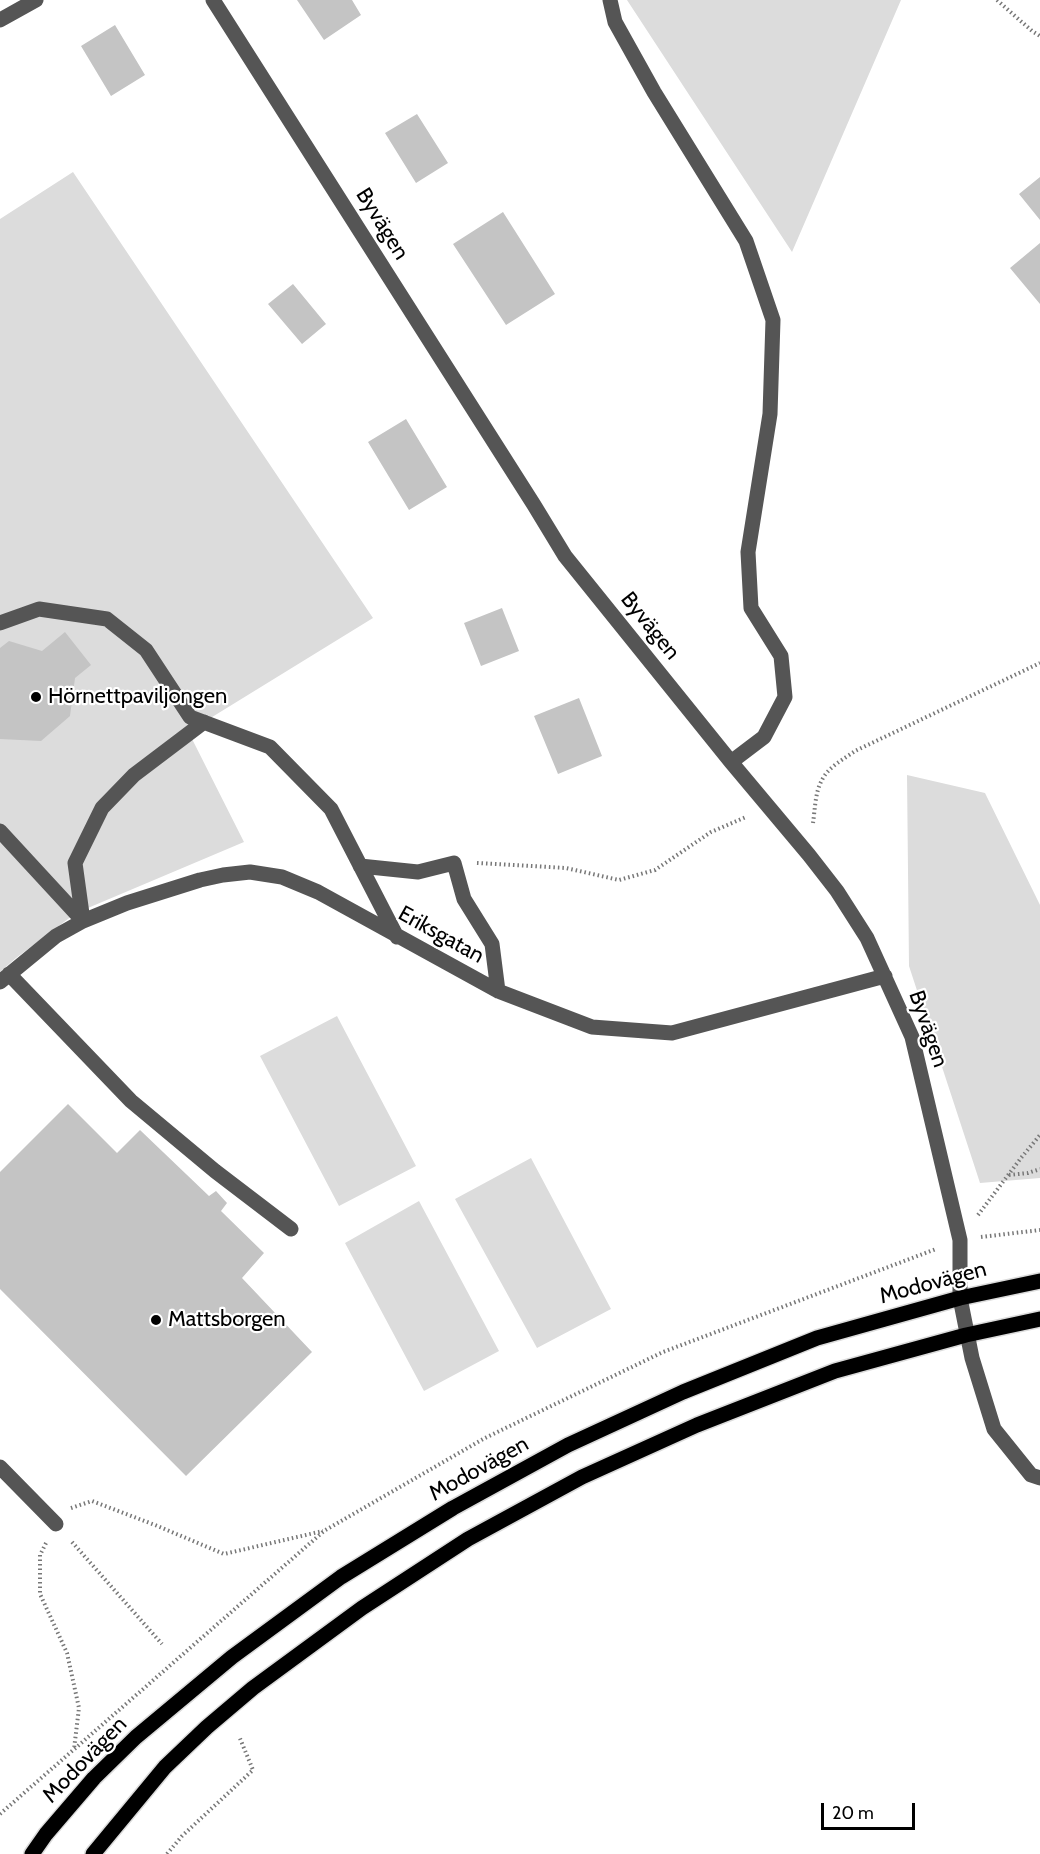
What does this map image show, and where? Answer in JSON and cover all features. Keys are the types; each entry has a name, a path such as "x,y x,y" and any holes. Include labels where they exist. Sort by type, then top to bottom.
{"main road":[{"name":"Modovägen","path":"32,1854 94,1778 136,1737 232,1657 341,1577 453,1508 568,1445 683,1392 817,1338 1040,1281"},
{"path":"93,1854 165,1767 253,1688 363,1608 468,1539 582,1477 697,1425 835,1371 966,1335 1040,1319"}],"street":[{"path":"0,20 36,0"},
{"name":"Byvägen","path":"213,0 565,556 809,855 837,891 867,938 912,1037 960,1240 961,1303 966,1335 994,1429 1031,1474 1040,1478"},
{"path":"610,0 615,22 654,92 746,241 773,320 770,414 748,552 751,608 780,656 785,697 764,737 731,762"},
{"path":"0,623 39,609 107,619 146,650 190,717 270,747 331,809 397,937"},
{"path":"83,921 75,863 102,808 134,775 204,722"},
{"path":"0,831 83,921"},
{"path":"360,866 418,872 454,863 464,899 492,944 498,991"},
{"name":"Eriksgatan","path":"4,978 56,936 83,921 127,903 200,880 223,874 250,872 282,877 318,892 498,991 592,1027 672,1033 885,976"},
{"path":"4,978 131,1101 214,1171 291,1229"},
{"path":"0,1467 56,1524"}],"path":[{"path":"997,0 1040,38"},
{"path":"809,855 822,780 833,766 855,751 1040,663"},
{"path":"454,863 566,868 619,880 655,870 711,832 769,807"},
{"path":"960,1240 1040,1136"},
{"path":"1008,1175 1040,1169"},
{"path":"74,1749 79,1708 67,1653 40,1594 40,1555 56,1524 68,1509 92,1501 224,1554 324,1531"},
{"path":"56,1524 162,1644"},
{"path":"167,1854 182,1836 253,1770 239,1736"}],"shaded area":[{"path":"627,0 901,0 792,252"},
{"path":"73,172 373,618 189,733 244,842 76,913 0,972 0,219"},
{"path":"907,775 985,793 1040,905 1040,1178 980,1183 909,966"},
{"path":"337,1016 416,1166 339,1206 260,1056"},
{"path":"531,1158 611,1309 537,1348 455,1199"},
{"path":"419,1201 499,1351 424,1391 345,1243"}],"building":[{"path":"297,0 352,0 361,15 324,40"},
{"path":"115,25 145,75 111,96 81,46"},
{"path":"417,114 448,163 416,183 385,133"},
{"path":"1040,177 1040,220 1019,194"},
{"path":"503,212 555,294 506,325 453,244"},
{"path":"1040,243 1040,304 1010,268"},
{"path":"293,284 326,324 302,344 268,304"},
{"path":"406,419 447,487 409,510 368,442"},
{"path":"502,608 519,651 481,666 464,623"},
{"name":"Hörnettpaviljongen","path":"65,632 91,665 75,678 70,716 41,741 0,739 0,648 9,641 42,651"},
{"path":"579,698 602,756 558,774 534,716"},
{"name":"Mattsborgen","path":"68,1104 117,1153 140,1130 209,1196 216,1191 227,1203 221,1211 264,1253 242,1278 312,1352 186,1476 0,1289 0,1172"}],"place":[{"name":"Hörnettpaviljongen","path":"36,697"},
{"name":"Mattsborgen","path":"156,1320"}]}
